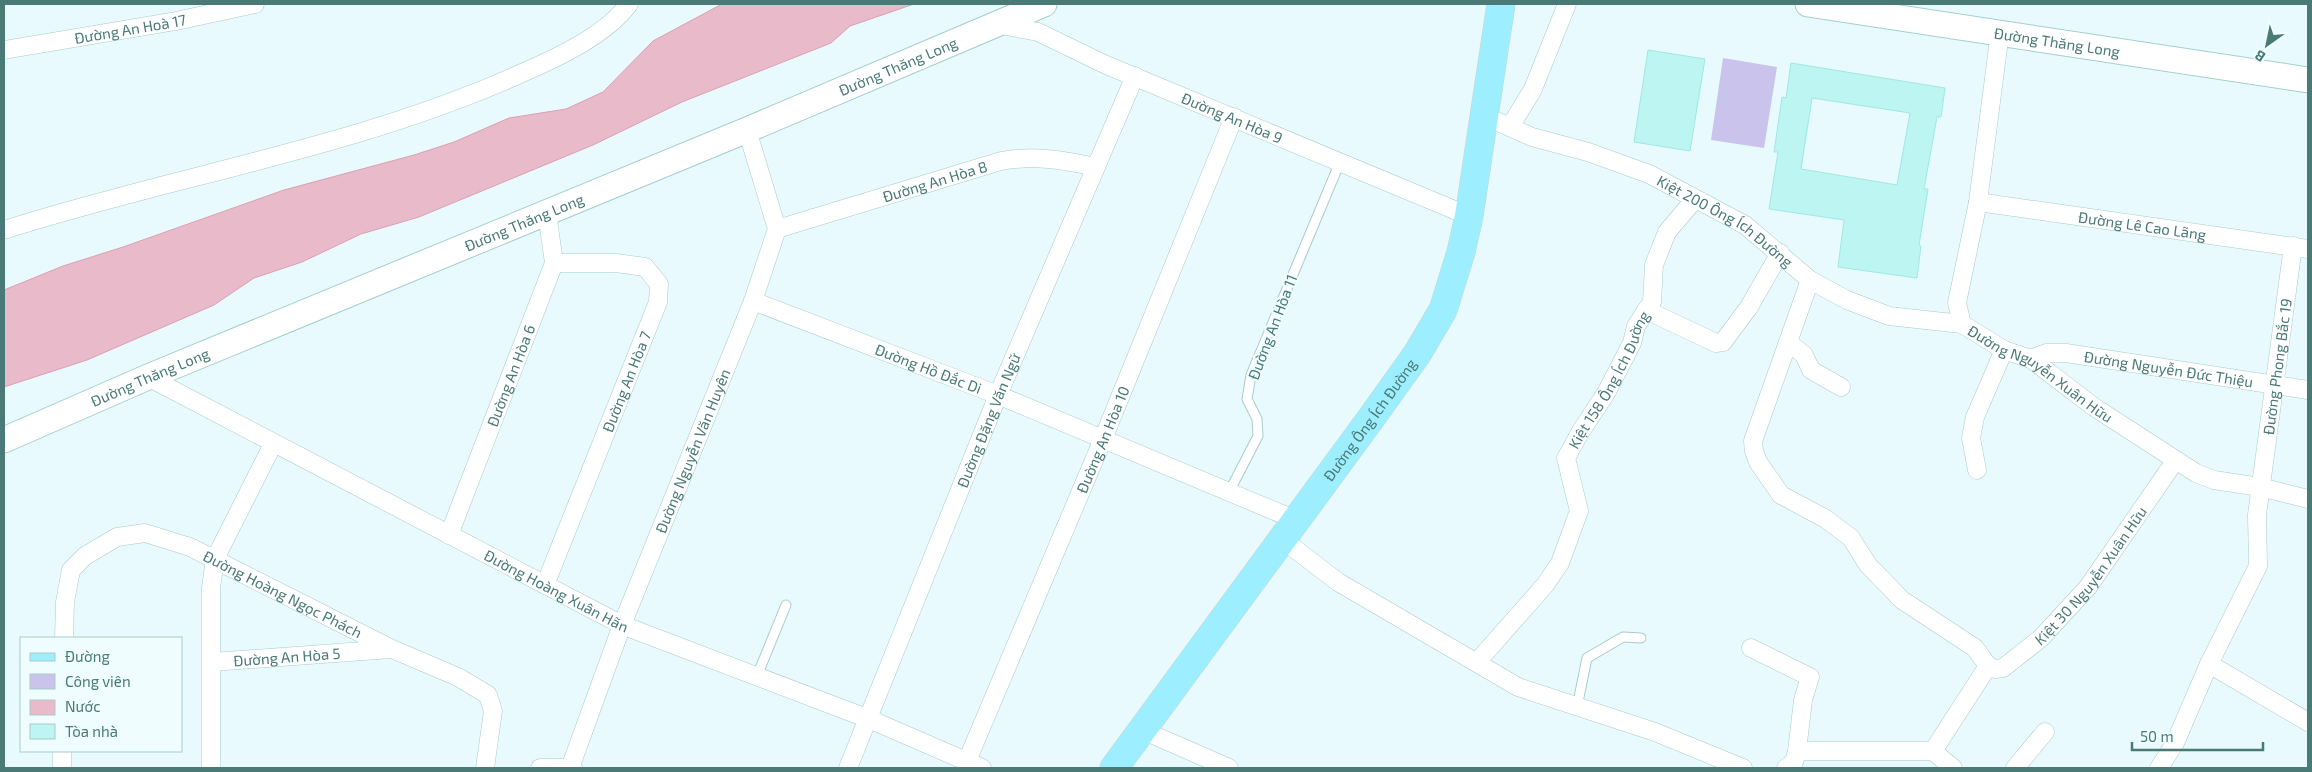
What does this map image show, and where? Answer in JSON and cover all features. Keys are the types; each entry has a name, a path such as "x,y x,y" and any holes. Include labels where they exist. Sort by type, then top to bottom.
{"main road":[{"name":"Đường Ông Ích Đường","path":"1114,768 1417,354 1443,310 1461,252 1469,216 1500,9"}],"street":[{"name":"Đường An Hoà 17","path":"4,50 176,21 255,4"},
{"path":"4,230 307,148 438,108 515,76 571,49 607,25 629,4"},
{"name":"Đường Thăng Long","path":"4,440 148,377 747,130 1044,4"},
{"path":"1510,127 1533,89 1567,4"},
{"name":"Đường Thăng Long","path":"1808,4 2308,80"},
{"name":"Đường An Hòa 9","path":"996,24 1038,32 1104,64 1469,216"},
{"name":"Đường Nguyễn Xuân Hữu","path":"2000,32 1978,202 1957,303 1962,324 2004,350 2031,359 2094,407 2196,473 2214,480 2260,487 2308,499"},
{"name":"Đường Đặng Văn Ngữ","path":"848,768 998,395 1135,76"},
{"name":"Kiệt 200 Ông Ích Đường","path":"1485,116 1532,137 1588,152 1649,174 1745,225 1810,280 1847,300 1889,316 1962,324"},
{"name":"Đường An Hòa 10","path":"975,765 1103,439 1234,117"},
{"path":"747,130 777,229"},
{"name":"Đường An Hòa 8","path":"777,229 1001,161 1024,157 1055,158 1096,167"},
{"path":"1646,310 1652,302 1654,265 1666,232 1695,198"},
{"name":"Đường Lê Cao Lãng","path":"1978,202 2301,247"},
{"name":"Đường An Hòa 6","path":"449,535 554,263 547,212"},
{"name":"Đường Nguyễn Văn Huyên","path":"571,768 622,625 753,301 777,229"},
{"name":"Đường Phong Bắc 19","path":"2159,768 2175,743 2209,664 2258,566 2257,515 2273,384 2301,247"},
{"name":"Kiệt 158 Ông Ích Đường","path":"1478,662 1545,585 1560,563 1579,511 1566,458 1606,393 1632,342 1636,326 1646,310 1716,343 1723,342 1749,307 1780,253"},
{"name":"Đường An Hòa 7","path":"545,585 658,302 660,284 645,267 616,263 554,263"},
{"path":"1810,280 1753,441 1754,452 1758,462 1781,495 1826,519 1850,538 1868,565 1902,600 1975,648 1988,666 1933,751"},
{"name":"Đường Hồ Đắc Di","path":"753,301 998,395 1229,492 1289,529"},
{"path":"1788,342 1804,355 1811,370 1842,387"},
{"path":"1977,470 1971,438 1975,417 2004,350"},
{"name":"Đường Nguyễn Đức Thiệu","path":"2031,359 2046,353 2066,352 2308,390"},
{"name":"Đường Hoàng Xuân Hãn","path":"148,377 622,625 869,719 975,765"},
{"path":"211,768 211,588 215,559 273,444"},
{"name":"Kiệt 30 Nguyễn Xuân Hữu","path":"1988,666 1995,669 2003,668 2041,638 2088,587 2175,461"},
{"path":"1289,529 1351,590 1478,662 1518,687 1656,732 1743,768"},
{"name":"Đường Hoàng Ngọc Phách","path":"64,637 65,602 71,570 85,556 117,537 145,533 190,547 392,649 458,677 488,695 493,711 486,768"},
{"path":"1750,648 1810,677 1803,700 1798,751 1794,762 1786,768"},
{"name":"Đường An Hòa 5","path":"212,662 392,649"},
{"path":"2209,664 2308,722"},
{"path":"1142,730 1229,768"},
{"path":"2015,768 2045,732"},
{"path":"1798,751 1933,751 1953,768"},
{"path":"62,752 62,768"},
{"path":"540,768 571,768"}],"lane":[{"name":"Đường An Hòa 11","path":"1229,492 1258,436 1257,419 1247,398 1251,375 1340,162"},
{"path":"757,676 786,605"},
{"path":"1577,707 1587,658 1622,637 1641,638"}],"green space":[{"path":"1723,58 1777,67 1764,148 1711,140"}],"water":[{"path":"722,4 914,4 850,26 831,43 682,102 593,145 419,217 361,234 302,262 254,278 214,305 87,360 4,387 4,290 63,266 123,247 284,190 414,155 454,142 509,118 566,109 603,92 653,41"}],"building":[{"path":"1648,50 1705,59 1690,151 1634,142"},
{"path":"1791,63 1945,88 1941,117 1937,117 1924,189 1928,189 1919,245 1921,246 1917,278 1838,267 1844,220 1769,209 1778,152 1774,152 1782,97 1786,98","holes":["1812,98 1910,113 1897,185 1801,169"]}]}
